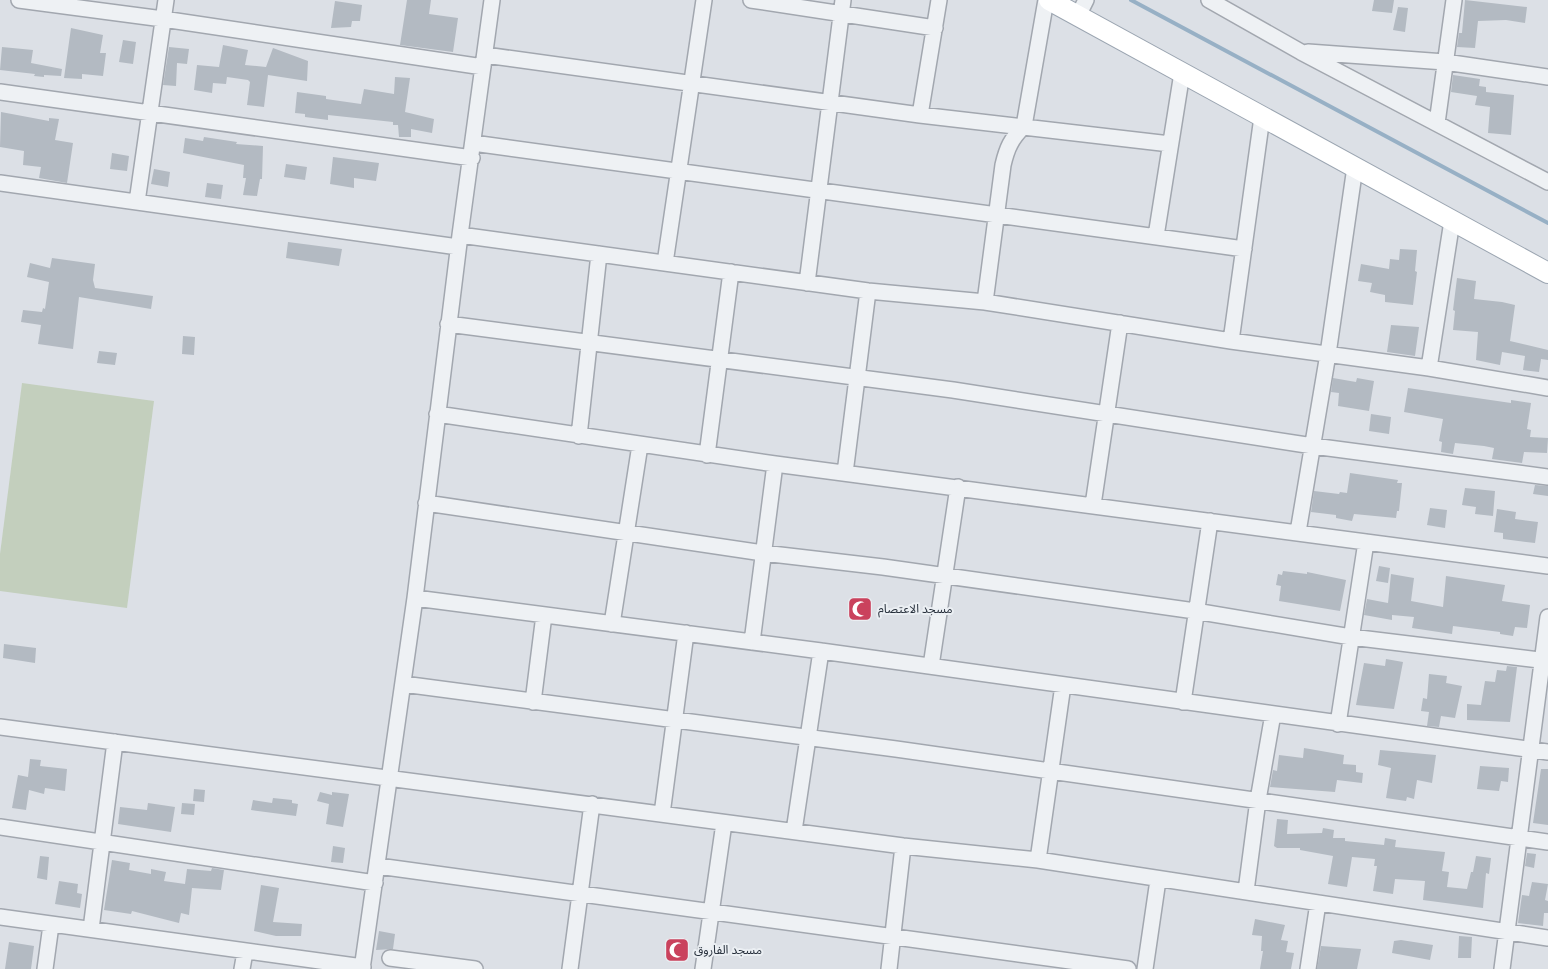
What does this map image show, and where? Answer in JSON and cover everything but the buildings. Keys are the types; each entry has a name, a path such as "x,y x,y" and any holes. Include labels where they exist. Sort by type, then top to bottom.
{"main road":[{"path":"1048,0 1082,8 1182,73 1548,273"}],"street":[{"path":"19,0 484,61 692,84 920,115 1170,144"},
{"path":"137,202 166,0"},
{"path":"0,917 363,968 415,598 448,324 492,0"},
{"path":"665,263 704,0"},
{"path":"751,0 842,6 935,28"},
{"path":"920,115 940,0"},
{"path":"985,302 1006,148 1024,126 1048,0"},
{"path":"1209,0 1230,6 1301,52 1548,182"},
{"path":"1437,123 1454,0"},
{"path":"807,283 817,189 842,6"},
{"path":"1301,52 1446,62 1548,77"},
{"path":"1156,236 1182,73"},
{"path":"0,92 150,112 473,150 680,170 1244,249"},
{"path":"1231,341 1262,118"},
{"path":"1298,532 1328,354 1355,168"},
{"path":"0,183 137,202 459,241 599,254 868,291 985,302 1231,341 1429,368 1548,388"},
{"path":"1429,368 1452,221"},
{"path":"579,436 599,254"},
{"path":"708,455 731,272"},
{"path":"845,473 868,291"},
{"path":"1093,504 1120,323"},
{"path":"448,324 857,378 1106,413 1313,446 1548,477"},
{"path":"437,414 708,455 1093,504 1548,566"},
{"path":"612,624 640,445"},
{"path":"752,642 775,464"},
{"path":"931,666 958,488"},
{"path":"426,504 763,554 1195,611 1351,637 1545,661"},
{"path":"1183,702 1195,611 1210,521"},
{"path":"1338,724 1366,542"},
{"path":"415,598 821,651 1548,752"},
{"path":"533,702 544,615"},
{"path":"1502,969 1531,750 1545,661 1548,617"},
{"path":"662,814 686,633"},
{"path":"794,830 821,651"},
{"path":"403,684 1052,771 1548,842"},
{"path":"1038,860 1052,771 1062,685"},
{"path":"1246,891 1258,800 1273,714"},
{"path":"0,727 724,823 794,830 903,846 1038,860 1158,880 1246,891 1548,938"},
{"path":"91,929 115,742"},
{"path":"570,969 592,804"},
{"path":"703,969 724,823"},
{"path":"0,827 375,883"},
{"path":"888,969 903,846"},
{"path":"378,866 1128,969"},
{"path":"1145,969 1158,880"},
{"path":"1308,969 1318,902"},
{"path":"45,969 51,925"},
{"path":"242,969 245,952"},
{"path":"390,958 475,969"}],"green space":[{"path":"22,383 154,401 127,608 0,591 0,554"}],"waterway":[{"path":"1131,0 1548,223"}],"place":[{"name":"مسجد الاعتصام","path":"860,609"},
{"name":"مسجد الفاروق","path":"677,950"}]}
